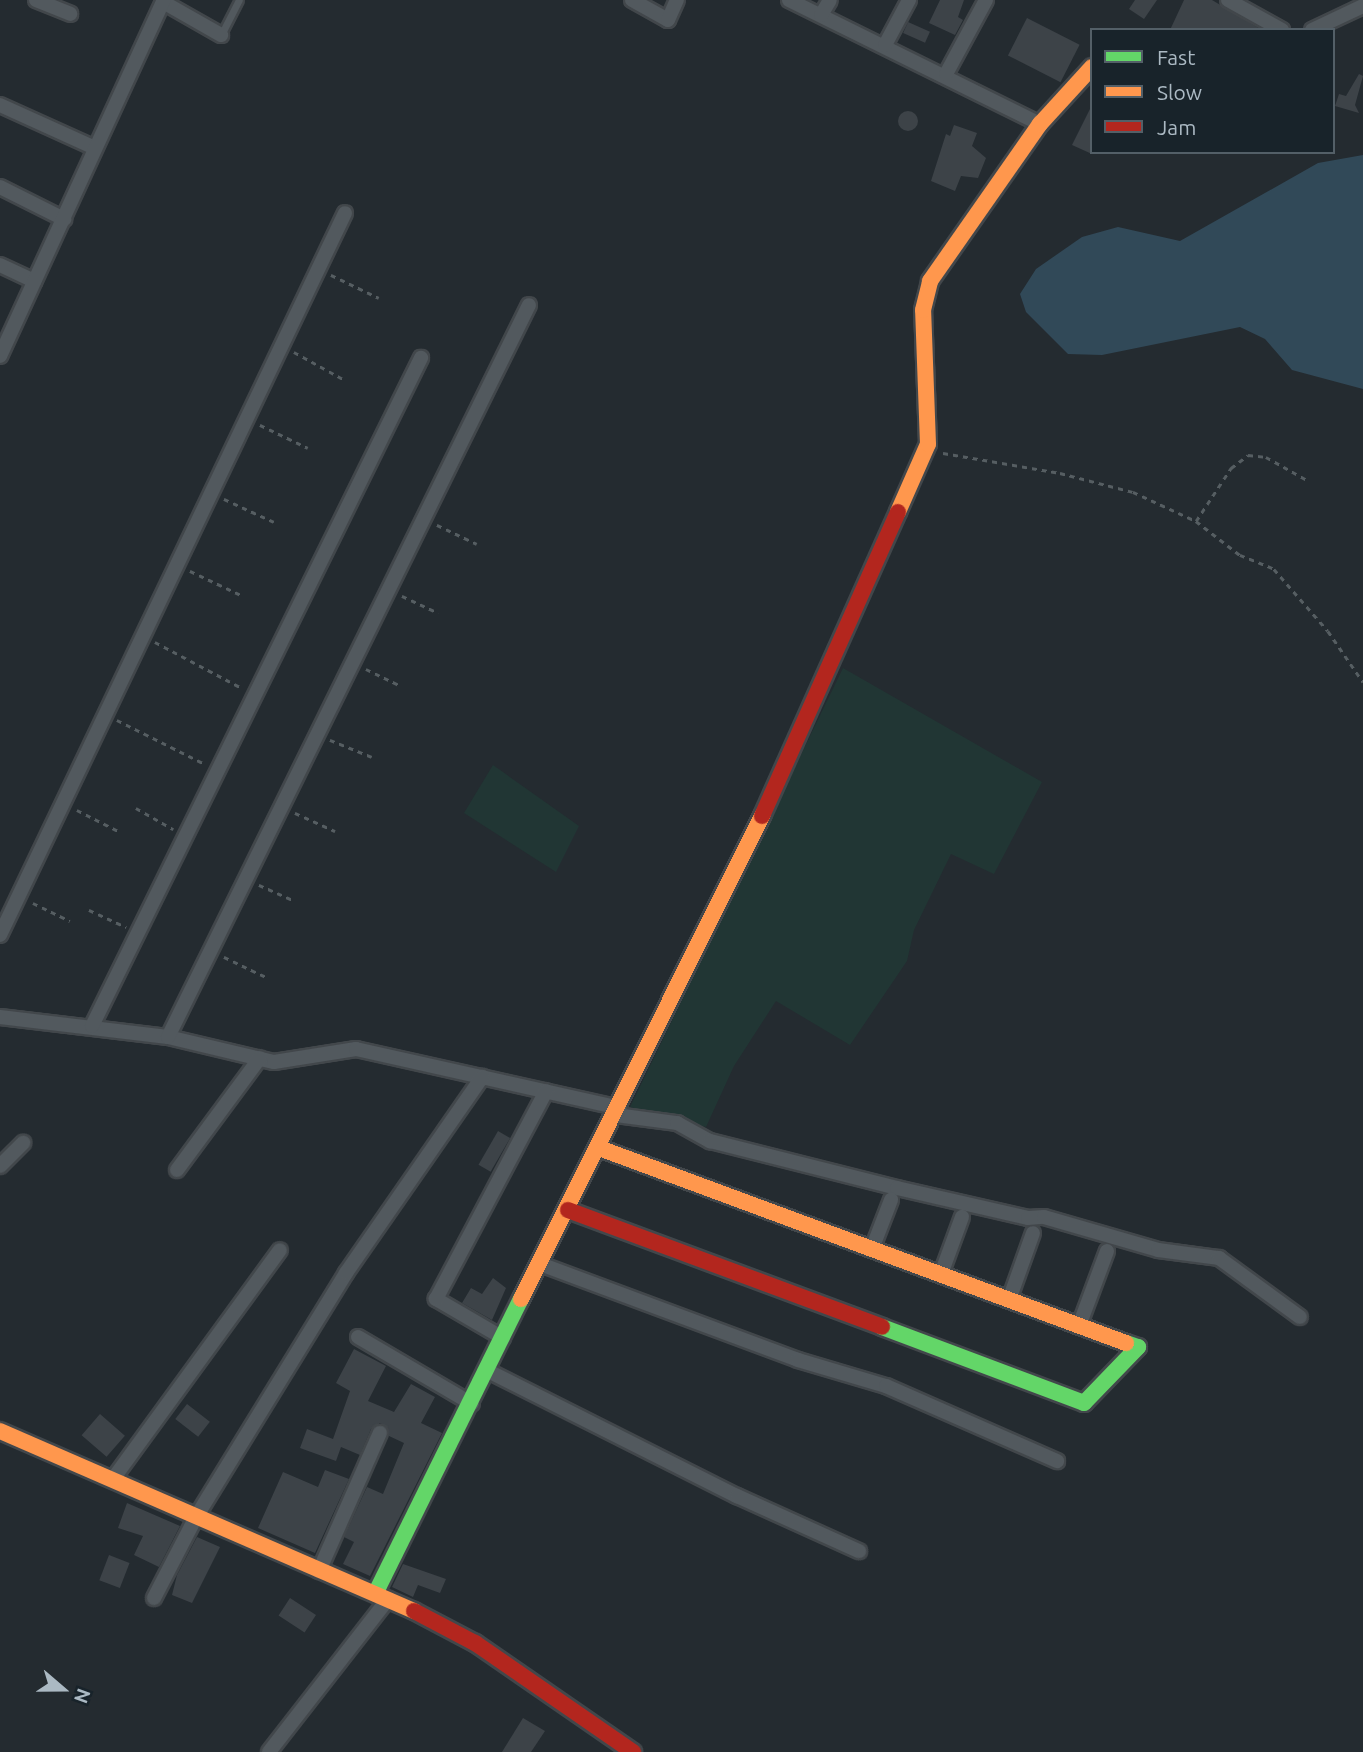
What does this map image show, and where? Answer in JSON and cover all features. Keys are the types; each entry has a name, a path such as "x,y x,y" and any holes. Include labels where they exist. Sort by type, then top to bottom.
{"street":[{"path":"36,0 69,15"},
{"path":"632,0 668,20 677,0"},
{"path":"789,0 946,74 1040,124"},
{"path":"821,15 830,0"},
{"path":"885,45 909,0"},
{"path":"946,74 986,0"},
{"path":"1228,0 1278,28"},
{"path":"1,353 163,1 221,35"},
{"path":"1316,28 1363,6"},
{"path":"269,1752 382,1595 503,1338 618,1112 710,915 783,773 928,444 923,310 930,281 1040,124 1090,69"},
{"path":"0,105 95,148"},
{"path":"0,187 64,219"},
{"path":"0,935 21,896 345,213"},
{"path":"0,265 35,281"},
{"path":"168,1037 529,305"},
{"path":"92,1026 142,934 421,358"},
{"path":"0,1017 168,1037 274,1062 356,1049 546,1091 618,1112 677,1123 710,1141 897,1188 1028,1219 1044,1217 1158,1250 1219,1258 1300,1317"},
{"path":"177,1170 260,1058"},
{"path":"154,1598 196,1517 346,1273 482,1077"},
{"path":"503,1338 436,1299 546,1091"},
{"path":"0,1166 23,1143"},
{"path":"568,1210 1084,1403 1138,1347 599,1148"},
{"path":"872,1249 891,1200"},
{"path":"941,1275 962,1217"},
{"path":"1009,1300 1033,1233"},
{"path":"113,1479 281,1250"},
{"path":"1079,1326 1107,1251"},
{"path":"540,1264 798,1360 886,1386 1057,1461"},
{"path":"358,1337 472,1404"},
{"path":"488,1371 859,1551"},
{"path":"0,1431 319,1571 382,1595 475,1643 634,1752"},
{"path":"319,1571 380,1433"}],"lane":[{"path":"221,35 239,0"}],"path":[{"path":"318,270 379,298"},
{"path":"282,346 343,379"},
{"path":"247,419 308,448"},
{"path":"928,444 949,456 1060,473 1133,492 1196,521 1240,555 1274,569 1328,631 1363,682"},
{"path":"1196,521 1231,468 1248,455 1266,457 1307,480"},
{"path":"212,494 274,522"},
{"path":"424,519 477,544"},
{"path":"178,565 243,596"},
{"path":"389,590 438,612"},
{"path":"144,636 257,695"},
{"path":"353,663 399,685"},
{"path":"107,714 220,772"},
{"path":"318,735 372,757"},
{"path":"64,804 118,831"},
{"path":"136,808 189,837"},
{"path":"282,808 335,831"},
{"path":"246,879 292,900"},
{"path":"21,896 70,921"},
{"path":"89,910 142,934"},
{"path":"211,951 265,977"}],"green space":[{"path":"843,668 1042,782 994,874 951,854 914,930 907,961 850,1045 776,1001 734,1066 706,1127 630,1107"},
{"path":"493,765 579,826 556,872 464,813"}],"water":[{"path":"1363,155 1363,389 1292,370 1265,339 1240,327 1102,355 1068,354 1026,312 1020,294 1036,269 1082,237 1118,227 1180,241 1318,163"}],"building":[{"path":"940,0 964,0 958,17 963,20 955,35 929,23"},
{"path":"1135,0 1157,0 1144,19 1129,9"},
{"path":"1184,0 1212,0 1259,28 1171,28"},
{"path":"1027,18 1080,45 1061,82 1008,55"},
{"path":"908,22 930,32 925,43 903,33"},
{"path":"1359,74 1363,76 1355,105 1359,113 1335,106 1339,94 1346,96"},
{"path":"1090,109 1090,153 1072,145"},
{"path":"904,111 912,111 918,121 912,131 904,131 898,125 898,117"},
{"path":"954,125 977,133 972,146 986,158 978,178 961,176 955,191 931,181 946,134 950,136"},
{"path":"498,1131 510,1138 491,1172 478,1165"},
{"path":"493,1278 506,1288 492,1320 462,1303 471,1288 482,1294"},
{"path":"354,1349 386,1366 368,1401 394,1412 411,1384 435,1397 421,1423 442,1433 370,1576 343,1564 354,1542 344,1537 367,1487 383,1494 404,1443 389,1436 388,1428 380,1423 371,1429 360,1455 341,1447 336,1461 300,1448 307,1429 333,1439 350,1391 336,1383"},
{"path":"187,1404 210,1422 198,1437 175,1419"},
{"path":"100,1414 125,1436 107,1457 82,1435"},
{"path":"325,1470 349,1479 315,1553 258,1528 283,1472 318,1487"},
{"path":"127,1503 180,1526 159,1567 134,1555 143,1536 118,1528"},
{"path":"197,1537 220,1547 192,1603 172,1595 177,1575"},
{"path":"109,1555 130,1563 120,1588 99,1580"},
{"path":"403,1564 446,1579 440,1593 418,1585 413,1597 392,1587"},
{"path":"290,1598 316,1615 305,1632 279,1616"},
{"path":"523,1718 545,1731 531,1752 502,1752"}],"traffic: fast":[{"path":"376,1592 521,1299"},
{"path":"882,1327 1084,1403 1138,1347 1126,1343"}],"traffic: slow":[{"path":"898,512 928,444 923,310 930,281 1040,124 1090,69"},
{"path":"521,1299 762,816"},
{"path":"599,1148 1126,1343"},
{"path":"0,1431 414,1611"}],"traffic: jam":[{"path":"762,816 898,512"},
{"path":"568,1210 882,1327"},
{"path":"414,1611 475,1643 633,1752"}]}
